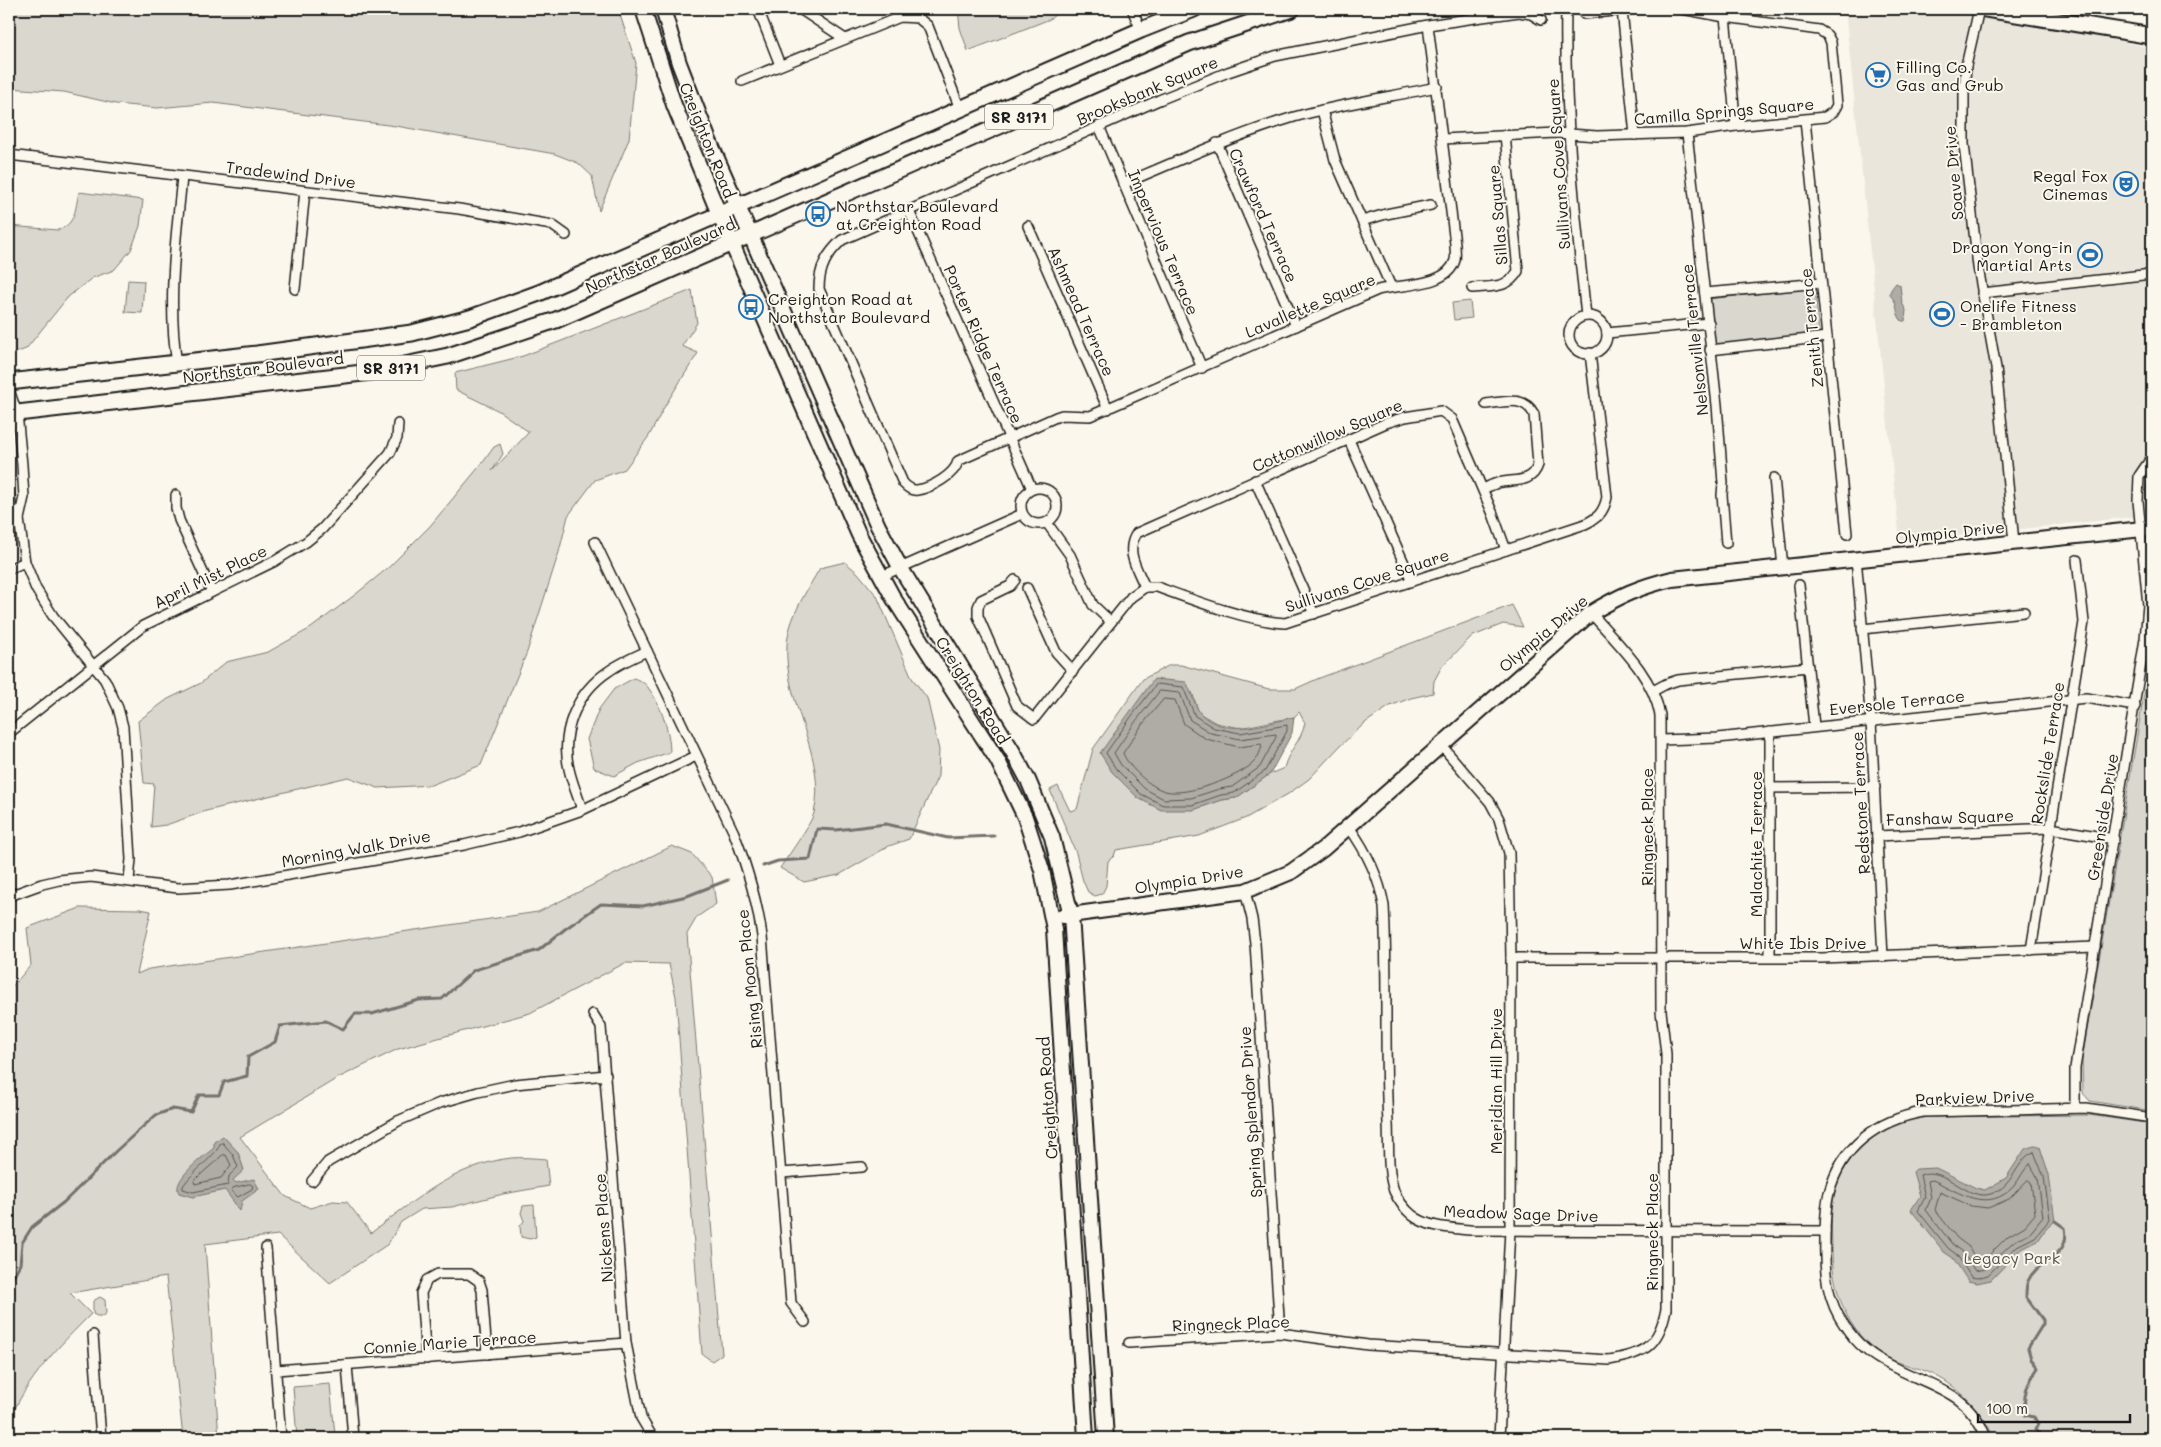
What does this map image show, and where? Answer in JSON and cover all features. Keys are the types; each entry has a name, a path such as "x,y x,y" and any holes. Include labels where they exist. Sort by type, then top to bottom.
{"main road":[{"name":"Northstar Boulevard","path":"9,382 177,364 384,337 470,318 539,293 1141,30 1194,9"},
{"name":"Northstar Boulevard","path":"13,413 371,372 420,363 484,345 556,320 1189,43 1292,9"},
{"path":"1986,9 2152,36"}],"street":[{"name":"Creighton Road","path":"643,9 674,106 732,244 860,535 894,599 1001,768 1028,826 1042,870 1052,917 1086,1438"},
{"name":"Creighton Road","path":"663,9 692,98 878,526 900,567 1013,752 1028,780 1052,837 1070,915 1106,1438"},
{"path":"758,9 780,65"},
{"path":"800,9 846,39"},
{"path":"1132,9 1141,30"},
{"name":"Sullivans Cove Square","path":"1566,9 1568,134 1586,316"},
{"path":"1584,14 1635,9"},
{"name":"Camilla Springs Square","path":"1442,139 1556,133 1597,136 1687,133 1825,117 1833,112 1837,105 1831,42 1827,35 1819,30 1682,9"},
{"name":"Soave Drive","path":"1979,9 1966,66 1963,117 1964,144 1982,293 1996,368 2014,542"},
{"path":"1622,10 1635,135"},
{"name":"Brooksbank Square","path":"1009,439 958,461 956,468 948,476 916,490 908,488 899,474 819,289 822,265 832,250 842,240 1099,126 1228,72 1275,56 1428,25 1519,12 1531,14 1541,20"},
{"path":"742,80 900,17 918,18 928,26 932,33 960,109"},
{"path":"1725,17 1736,126"},
{"name":"Lavallette Square","path":"1009,439 1062,415 1090,416 1296,326 1391,287 1439,278 1449,272 1455,260 1455,244 1428,25"},
{"path":"1123,184 1216,144 1272,124 1322,110 1437,87"},
{"path":"1322,110 1335,160 1391,287"},
{"name":"Zenith Terrace","path":"1804,120 1847,534"},
{"name":"Impervious Terrace","path":"1099,126 1202,368"},
{"name":"Nelsonville Terrace","path":"1687,133 1717,405 1726,544"},
{"name":"Sillas Square","path":"1472,288 1505,284 1513,280 1518,271 1505,135"},
{"name":"Crawford Terrace","path":"1216,144 1296,326"},
{"name":"Tradewind Drive","path":"9,155 459,209 552,226 566,234"},
{"path":"177,364 171,317 172,281 182,177"},
{"path":"295,289 305,191"},
{"path":"1362,221 1431,205"},
{"name":"Porter Ridge Terrace","path":"909,211 1032,489"},
{"name":"Ashmead Terrace","path":"1028,226 1108,409"},
{"path":"1982,293 2152,274"},
{"path":"1706,293 1821,283"},
{"path":"1586,316 1598,318 1607,333 1600,349 1590,353 1578,350 1570,340 1571,327 1574,321 1586,316"},
{"path":"1607,333 1708,323"},
{"path":"1710,350 1827,337"},
{"name":"Sullivans Cove Square","path":"1145,587 1157,587 1272,623 1285,623 1585,524 1597,518 1605,508 1607,497 1590,353"},
{"path":"9,390 24,498 19,519 25,562 36,589 53,616 94,664 112,694 123,727 131,859 129,880"},
{"path":"1483,489 1498,483 1532,476 1536,472 1538,465 1534,414 1530,406 1525,402 1518,401 1486,404"},
{"name":"Cottonwillow Square","path":"1145,587 1131,555 1131,546 1137,533 1255,480 1405,417 1441,411 1452,419 1483,489 1506,550"},
{"name":"April Mist Place","path":"9,733 143,626 296,550 322,529 390,453 397,438 398,424"},
{"path":"1349,440 1412,581"},
{"name":"Greenside Drive","path":"2075,1108 2075,1068 2094,947 2114,839 2145,639 2148,604 2147,528 2138,501 2139,476 2152,457"},
{"path":"1774,478 1783,567"},
{"path":"1255,480 1314,614"},
{"path":"1032,489 1046,489 1056,499 1056,513 1047,523 1033,524 1026,520 1022,514 1022,499 1032,489"},
{"path":"9,493 11,506 19,519"},
{"path":"176,495 176,508 179,520 212,592"},
{"path":"882,576 1022,514"},
{"path":"1047,523 1070,555 1093,605 1111,622"},
{"name":"Olympia Drive","path":"1052,917 1244,891 1273,881 1308,862 1591,613 1614,599 1640,587 1672,579 2147,528"},
{"name":"Rising Moon Place","path":"595,542 734,834 748,871 758,909 791,1303 805,1322"},
{"name":"Redstone Terrace","path":"1856,558 1871,721 1883,957"},
{"name":"Rockslide Terrace","path":"2031,950 2084,622 2077,560"},
{"path":"9,569 25,562"},
{"path":"1015,580 1010,586 981,600 978,616 1017,706 1034,719 1131,597 1145,587"},
{"path":"1800,585 1814,726"},
{"path":"1028,588 1056,652 1073,670"},
{"path":"1862,629 2024,612"},
{"name":"Ringneck Place","path":"1130,1343 1280,1333 1368,1345 1609,1360 1640,1352 1652,1342 1662,1328 1666,1309 1667,1230 1666,1054 1661,1011 1660,958 1660,715 1653,691 1643,672 1591,613"},
{"path":"582,810 568,768 567,737 574,712 590,686 602,675 647,651"},
{"path":"1653,691 1678,680 1808,667"},
{"name":"Eversole Terrace","path":"1661,740 1718,738 2072,699 2086,698 2135,706"},
{"name":"Malachite Terrace","path":"1770,732 1770,957"},
{"name":"Meridian Hill Drive","path":"1442,745 1490,802 1504,835 1509,853 1511,958 1510,1230 1498,1438"},
{"name":"Morning Walk Drive","path":"9,896 42,884 91,877 129,880 178,888 230,885 464,845 519,832 582,810 696,756"},
{"path":"1770,788 1875,788"},
{"name":"Meadow Sage Drive","path":"1349,827 1372,863 1381,886 1384,906 1385,1076 1390,1159 1394,1191 1412,1216 1424,1223 1470,1230 1825,1231"},
{"name":"Fanshaw Square","path":"1877,836 2050,828 2114,839"},
{"name":"Spring Splendor Drive","path":"1244,891 1252,919 1255,943 1280,1333"},
{"name":"White Ibis Drive","path":"1511,958 1883,957 2094,947"},
{"name":"Nickens Place","path":"594,1014 601,1027 606,1075 626,1343 632,1381 641,1418 653,1438"},
{"path":"312,1181 328,1162 398,1121 440,1103 514,1084 606,1075"},
{"name":"Parkview Drive","path":"1986,1438 1974,1416 1962,1402 1931,1382 1890,1366 1864,1349 1853,1337 1832,1303 1824,1263 1825,1231 1828,1195 1838,1169 1849,1152 1884,1123 1898,1117 1923,1112 2075,1108 2121,1112 2152,1118"},
{"path":"781,1174 862,1167"},
{"path":"266,1248 281,1438"},
{"path":"426,1359 421,1293 427,1280 438,1274 469,1274 479,1281 482,1290 487,1354"},
{"path":"93,1336 100,1438"},
{"name":"Connie Marie Terrace","path":"276,1370 626,1343"},
{"path":"347,1365 353,1438"}],"shaded area":[{"path":"1845,9 1916,9 2011,19 2152,48 2152,515 1900,542"}],"green space":[{"path":"9,9 618,9 636,63 629,139 599,211 592,176 578,163 555,154 396,126 213,103 157,108 116,104 64,92 9,88"},
{"path":"958,9 1061,10 1050,19 968,51 960,28"},
{"path":"79,192 143,200 140,226 131,250 114,270 92,278 68,297 26,349 9,355 9,226 58,230 72,220"},
{"path":"128,280 144,281 142,313 125,312"},
{"path":"1815,288 1819,334 1713,345 1708,299"},
{"path":"692,290 697,323 682,346 698,353 666,404 649,436 625,469 595,480 568,516 559,552 527,652 481,765 431,785 378,788 348,777 206,811 166,825 151,827 154,784 144,783 138,721 168,699 201,683 226,662 268,652 311,628 389,567 430,526 494,447 500,444 503,454 492,471 529,432 499,411 456,390 455,373 523,356"},
{"path":"1470,301 1472,318 1454,320 1452,303"},
{"path":"2152,468 2152,509 2147,499 2146,489"},
{"path":"845,562 858,573 877,596 912,678 927,698 939,750 938,776 909,839 889,846 839,875 804,882 780,868 812,818 817,792 811,750 792,687 788,666 788,635 794,615 820,568"},
{"path":"1512,605 1523,627 1503,624 1471,637 1441,668 1434,681 1433,693 1411,698 1390,706 1365,723 1309,779 1288,794 1246,818 1199,836 1116,850 1114,856 1108,861 1106,886 1102,894 1095,896 1088,892 1083,881 1076,853 1050,790 1058,786 1070,811 1077,809 1093,749 1143,679 1170,665 1181,665 1269,689 1295,689","holes":["1192,692 1199,713 1216,723 1240,728 1294,717 1299,712 1305,723 1284,768 1270,774 1236,798 1222,800 1193,810"]},
{"path":"2152,647 2152,1111 2090,1101 2083,1093 2082,1060"},
{"path":"634,678 646,685 656,700 666,726 670,752 638,763 614,776 594,768 587,739 599,709 614,689"},
{"path":"672,846 692,854 712,877 716,904 697,917 687,934 722,1354 712,1361 702,1354 676,997 669,964 625,963 530,1013 398,1049 336,1079 240,1137 285,1196 310,1208 333,1201 347,1202 371,1233 437,1186 472,1168 491,1162 511,1158 546,1159 549,1186 503,1194 452,1207 422,1209 401,1222 388,1244 330,1283 278,1235 205,1244 219,1438 183,1438 166,1277 70,1293 91,1314 55,1351 34,1377 24,1391 9,1422 9,990 31,965 27,928 80,908 140,909 151,911 137,974 149,969 538,912"},
{"name":"Legacy Park","path":"2089,1115 2152,1124 2152,1438 1994,1438 1982,1417 1959,1391 1939,1377 1892,1360 1878,1352 1855,1329 1841,1301 1833,1269 1832,1219 1834,1193 1843,1171 1851,1159 1870,1139 1894,1125 1908,1120 1922,1117"},
{"path":"534,1205 536,1237 530,1239 521,1237 520,1226 524,1221 521,1213 523,1206"},
{"path":"100,1297 105,1300 106,1313 104,1316 93,1314 93,1301"},
{"path":"330,1384 335,1435 297,1438 293,1387"}],"water":[{"path":"1896,283 1900,285 1902,303 1906,310 1905,321 1902,321 1899,317 1895,302 1890,295"},
{"path":"1154,679 1186,682 1201,714 1222,726 1246,727 1294,717 1292,733 1270,774 1236,798 1222,800 1193,810 1161,810 1138,798 1112,772 1100,753"},
{"path":"223,1136 238,1152 244,1170 233,1180 236,1183 254,1179 259,1189 242,1201 240,1211 225,1190 193,1197 179,1193 178,1188 184,1175 196,1162 214,1148 214,1142"},
{"path":"2037,1145 2040,1147 2049,1175 2055,1221 2046,1229 2038,1241 2020,1250 1991,1280 1977,1283 1968,1281 1953,1258 1944,1252 1911,1210 1920,1196 1913,1172 1916,1169 1936,1168 1976,1188 1985,1190 2006,1178 2025,1149"}],"waterway":[{"path":"763,866 778,861 810,859 817,829 836,830 886,824 948,838 994,836"},
{"path":"9,1284 20,1264 22,1243 32,1227 64,1202 156,1115 173,1109 191,1112 199,1095 219,1095 224,1082 247,1076 248,1057 275,1042 280,1026 326,1021 343,1029 355,1014 372,1014 419,1000 442,999 474,970 539,950 601,904 643,906 687,896 728,880"},
{"path":"2044,1438 2035,1430 2038,1424 2034,1417 2025,1415 2024,1401 2026,1390 2038,1368 2031,1359 2028,1348 2043,1324 2043,1320 2026,1297 2026,1291 2027,1283 2033,1273 2059,1252 2063,1246 2066,1238 2065,1228 2055,1221"}],"place":[{"name":"Filling Co. Gas and Grub","path":"1878,75"},
{"name":"Regal Fox Cinemas","path":"2126,184"},
{"name":"Northstar Boulevard at Creighton Road","path":"818,214"},
{"name":"Dragon Yong-in Martial Arts","path":"2090,255"},
{"name":"Creighton Road at Northstar Boulevard","path":"751,307"},
{"name":"Onelife Fitness - Brambleton","path":"1942,314"}]}
